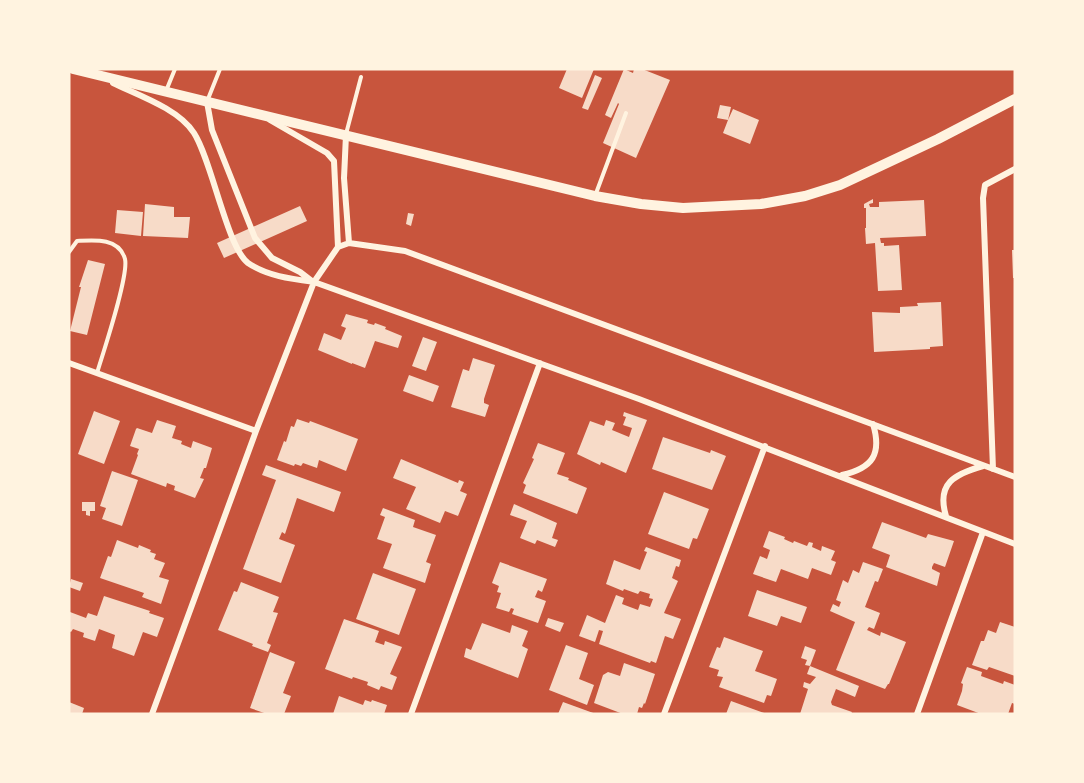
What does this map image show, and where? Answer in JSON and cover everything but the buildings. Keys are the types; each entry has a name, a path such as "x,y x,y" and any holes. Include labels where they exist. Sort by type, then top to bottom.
{"street":[{"path":"73,69 595,196 683,208 761,204 805,196 840,185 938,139 1015,99"},
{"path":"96,74 175,114 194,133 214,181 236,248 247,262 260,269 285,278 314,282 540,363 842,475 1015,544"},
{"path":"207,102 212,130 255,238 272,258 314,282"},
{"path":"259,114 327,153 333,160 338,248"},
{"path":"346,135 344,178 349,243"},
{"path":"993,468 983,198 985,185 1015,168"},
{"path":"152,714 256,431 314,282 338,248 349,243 405,251 1015,477"},
{"path":"69,363 256,431"},
{"path":"411,714 540,363"},
{"path":"842,475 863,467 875,455 877,437 873,424"},
{"path":"664,714 765,446"},
{"path":"946,516 943,498 945,487 964,471 984,466"},
{"path":"917,714 983,532"}],"lane":[{"path":"166,92 175,69"},
{"path":"207,102 220,69"},
{"path":"346,135 362,77"},
{"path":"595,196 626,113"},
{"path":"69,252 77,241 100,239 117,247 125,260 123,283 97,373"}]}
